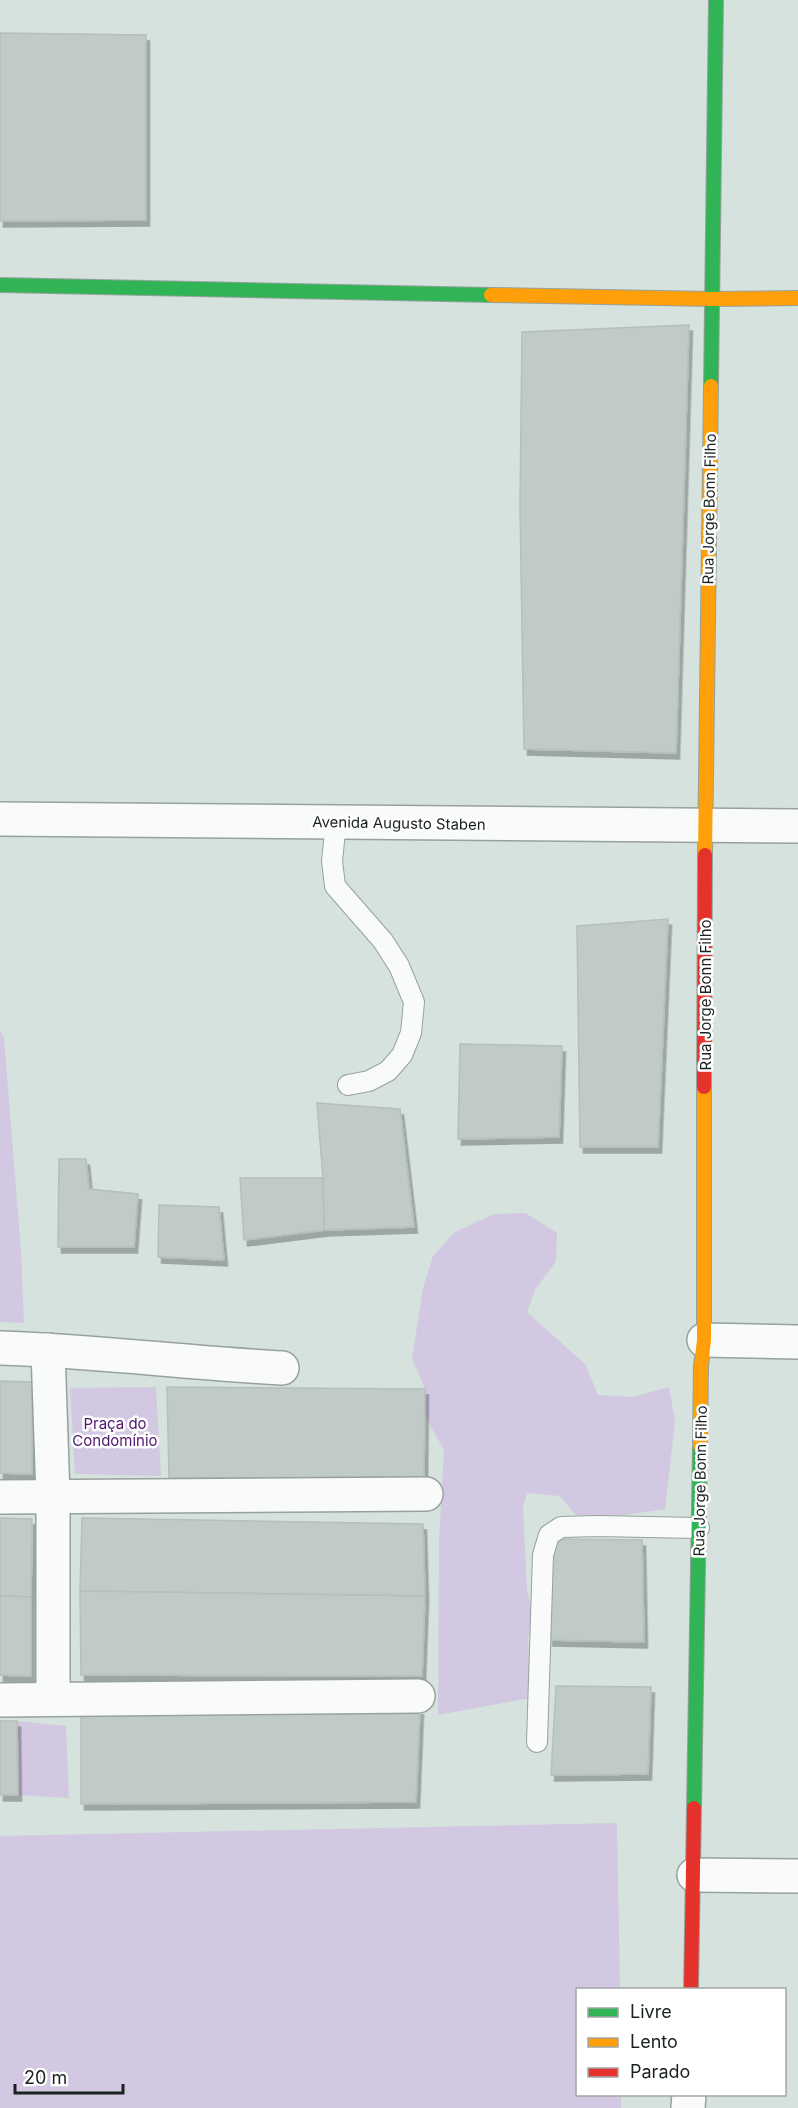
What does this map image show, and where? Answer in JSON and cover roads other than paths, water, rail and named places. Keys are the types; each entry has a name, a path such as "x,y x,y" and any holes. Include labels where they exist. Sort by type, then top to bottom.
{"street":[{"name":"Rua Jorge Bonn Filho","path":"691,1988 701,1366 704,1340 705,826 716,0"},
{"path":"0,285 711,299 798,298"},
{"name":"Avenida Augusto Staben","path":"0,819 798,826"},
{"path":"704,1340 798,1341"},
{"path":"0,1348 282,1368"},
{"path":"48,1350 53,1497 53,1699"},
{"path":"0,1497 426,1494"},
{"path":"0,1700 418,1696"},
{"path":"694,1875 798,1876"}],"lane":[{"path":"336,822 332,861 335,886 383,941 399,966 414,1002 411,1033 402,1055 388,1071 369,1081 348,1085"},
{"path":"537,1742 543,1555 549,1535 561,1527 699,1528"}],"park label":[{"name":"Praça do Condomínio","path":"115,1432"}]}
